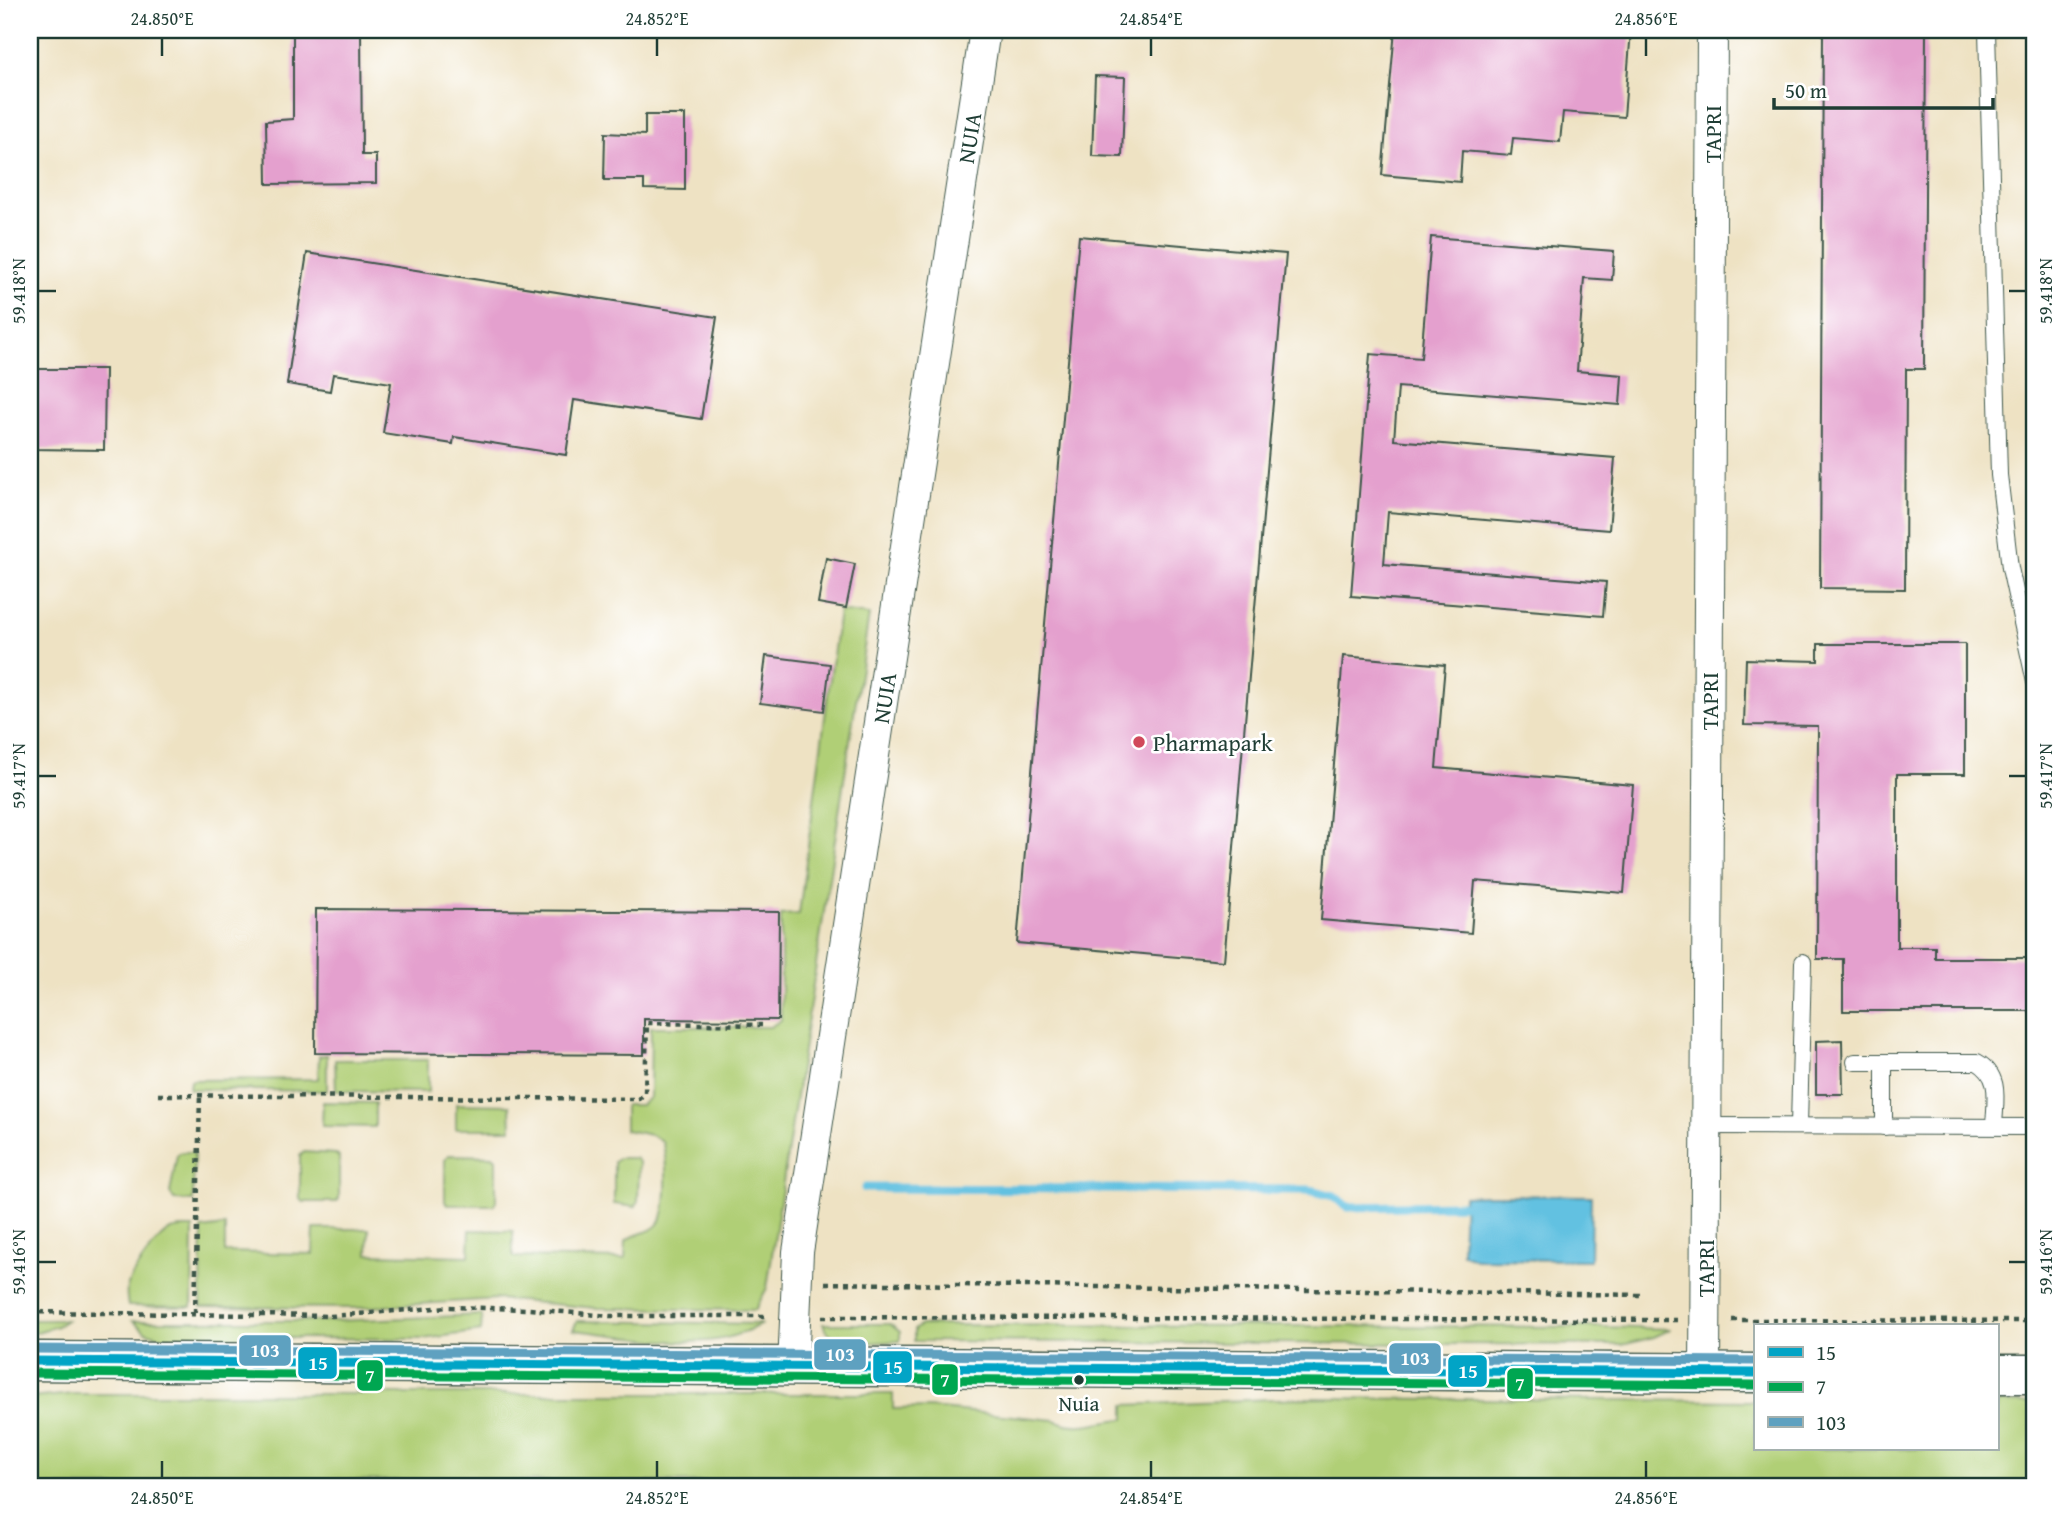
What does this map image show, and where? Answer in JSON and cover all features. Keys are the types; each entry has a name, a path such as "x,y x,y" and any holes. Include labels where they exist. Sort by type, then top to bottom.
{"main road":[{"path":"30,1361 1754,1373"},
{"path":"1998,1374 2035,1374"}],"street":[{"name":"NUIA","path":"793,1367 798,1252 985,30"},
{"name":"TAPRI","path":"1705,1373 1712,30"}],"lane":[{"path":"1987,30 1999,475 2010,568 2035,682"},
{"path":"1799,1126 1803,962"},
{"path":"1855,1062 1977,1062 1989,1069 1995,1084 1994,1126"},
{"path":"1884,1062 1884,1127"},
{"path":"1706,1126 2035,1127"}],"path":[{"path":"158,1095 639,1099 645,1093 647,1023 762,1025"},
{"path":"195,1313 200,1095"},
{"path":"796,1283 1643,1295"},
{"path":"30,1312 331,1316 448,1307 529,1309 610,1316 2035,1321"}],"green space":[{"path":"839,611 869,615 767,1288 755,1310 597,1308 497,1299 356,1308 201,1307 202,1229 225,1226 225,1252 313,1254 314,1229 369,1229 368,1254 469,1256 470,1230 513,1231 513,1257 625,1259 626,1241 656,1227 662,1216 666,1183 662,1141 651,1135 625,1130 625,1105 641,1105 650,1097 651,1027 770,1027 781,1020 781,915 799,914"},
{"path":"327,1055 327,1091 189,1089 190,1080 318,1079 319,1056"},
{"path":"335,1060 428,1060 428,1092 336,1091"},
{"path":"323,1102 375,1103 375,1127 322,1126"},
{"path":"456,1104 510,1105 511,1129 456,1129"},
{"path":"181,1152 194,1152 193,1201 174,1200 170,1193 177,1155"},
{"path":"304,1152 335,1154 339,1157 339,1199 336,1202 304,1202 300,1199 300,1156"},
{"path":"448,1155 493,1156 496,1159 494,1205 448,1205 445,1201 445,1159"},
{"path":"618,1158 635,1158 639,1162 638,1202 635,1207 614,1204 614,1161"},
{"path":"193,1228 192,1307 128,1306 127,1289 139,1265 166,1233"},
{"path":"482,1315 481,1331 423,1339 163,1337 146,1332 133,1321 334,1321"},
{"path":"30,1320 66,1320 57,1326 30,1334"},
{"path":"577,1321 762,1324 721,1339 681,1342 573,1330"},
{"path":"823,1324 890,1324 900,1332 900,1341 846,1341 836,1338"},
{"path":"921,1325 1671,1329 1654,1337 1622,1345 914,1341 914,1330"},
{"path":"74,1394 893,1394 893,1409 929,1408 1055,1420 1073,1425 1125,1419 1125,1405 1298,1398 1754,1401 1754,1450 1998,1450 1998,1403 2035,1403 2035,1487 1486,1487 277,1480 240,1487 30,1487 30,1398"}],"water":[{"path":"1464,1196 1591,1196 1590,1260 1475,1259 1462,1253"}],"building":[{"path":"293,30 361,30 362,155 376,155 376,183 267,184 266,121 293,119"},
{"path":"1395,30 1631,30 1624,117 1563,112 1560,142 1513,138 1511,155 1462,151 1460,182 1382,175"},
{"path":"1823,30 1926,30 1924,369 1906,369 1905,589 1820,588"},
{"path":"1095,76 1125,77 1122,157 1092,156"},
{"path":"645,115 685,115 685,190 644,189 644,180 604,180 605,133 645,135"},
{"name":"Pharmapark","path":"1079,236 1286,254 1224,961 1017,943"},
{"path":"1431,237 1614,251 1612,280 1584,278 1577,371 1622,375 1620,405 1398,387 1394,440 1615,458 1609,530 1388,512 1384,564 1606,582 1603,616 1351,596 1370,354 1421,358"},
{"path":"307,253 717,317 701,419 574,400 566,455 454,437 453,444 383,433 391,383 333,374 330,391 287,384"},
{"path":"30,369 105,369 104,450 30,449"},
{"path":"826,558 855,564 846,608 818,603"},
{"path":"1818,644 1965,644 1965,774 1897,774 1897,947 1935,947 1935,958 2035,958 2035,1011 1843,1011 1843,959 1817,959 1818,726 1744,725 1746,659 1818,661"},
{"path":"766,656 830,664 824,711 760,703"},
{"path":"1343,656 1445,665 1436,768 1633,785 1624,893 1475,881 1471,933 1321,920"},
{"path":"316,909 779,912 778,1020 644,1019 644,1055 315,1053"},
{"path":"1842,1040 1843,1094 1816,1094 1816,1041"}],"waterway":[{"path":"865,1188 1309,1190 1334,1196 1347,1207 1463,1205"}],"transit line":[{"name":"103","path":"30,1349 1754,1361"},
{"name":"15","path":"30,1361 1754,1373"},
{"name":"7","path":"30,1373 1754,1385"}],"place":[{"name":"Pharmapark","path":"1139,742"},
{"name":"Nuia","path":"1079,1380"}]}
